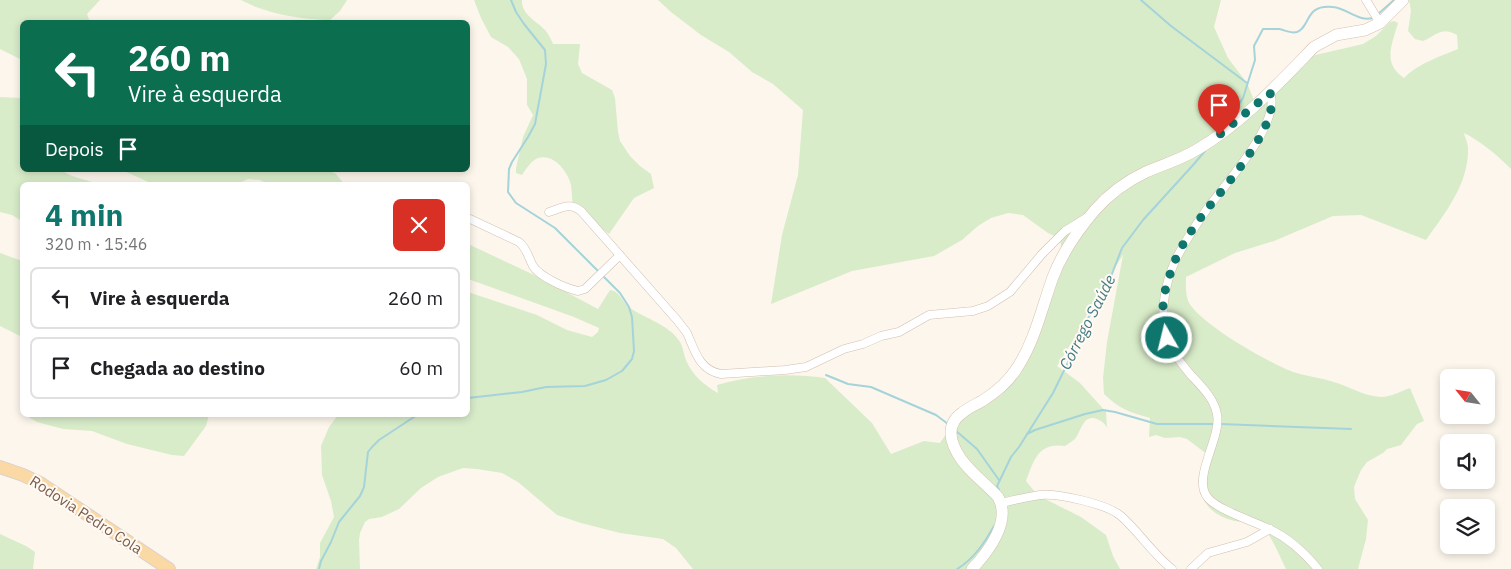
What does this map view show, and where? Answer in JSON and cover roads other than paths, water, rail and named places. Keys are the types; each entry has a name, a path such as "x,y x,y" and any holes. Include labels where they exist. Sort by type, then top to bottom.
{"main road":[{"name":"Rodovia Pedro Cola","path":"0,467 10,469 40,483 162,567"}],"street":[{"path":"1366,0 1380,23"},
{"path":"972,569 990,546 998,531 1003,512 1002,503 998,496 961,459 952,441 950,430 956,418 995,392 1017,369 1027,352 1060,260 1090,216 1110,195 1124,184 1146,172 1174,162 1197,150 1219,135 1270,93 1321,42 1336,35 1358,32 1380,23 1402,0"},
{"path":"1270,93 1273,102 1268,120 1247,157 1189,235 1175,262 1167,285 1163,307 1167,338 1172,350 1214,403 1218,416 1217,432 1202,483 1207,498 1270,529 1298,547 1318,569"},
{"path":"549,212 569,206 576,208 678,320 686,332 698,360 708,369 721,374 806,367 844,349 899,332 930,315 973,311 988,306 1010,292 1042,254 1065,231 1090,216"},
{"path":"470,219 518,242 525,249 538,272 578,291 585,288 620,255"},
{"path":"1002,503 1041,495 1051,495 1067,497 1109,508 1120,515 1172,569"},
{"path":"1191,569 1208,553 1247,542 1270,529"}],"waterway":[{"path":"511,0 524,24 545,50 546,64 535,124 509,169 508,192 516,203 555,228 599,272"},
{"path":"1141,0 1171,26 1247,83"},
{"name":"Córrego Saúde","path":"1377,15 1394,0"},
{"name":"Córrego Saúde","path":"1224,125 1243,98 1255,60 1254,46 1263,29 1297,32 1304,26 1313,12 1324,7 1338,8 1357,17 1373,18"},
{"name":"Córrego Saúde","path":"999,490 997,486 1011,457 1053,393 1075,348 1081,328 1103,297 1122,248 1143,220 1205,151"},
{"path":"470,398 522,392 546,387 585,386 606,380 622,371 632,359 634,351 632,317 629,307 620,293 602,275"},
{"path":"826,375 848,384 871,387 936,415 948,424"},
{"path":"1027,434 1085,414 1103,410 1157,424 1216,424"},
{"path":"319,569 339,522 360,496 364,487 368,452 379,440 414,417"},
{"path":"1221,424 1351,429"},
{"path":"955,430 977,449 999,480"},
{"name":"Córrego Saúde","path":"957,569 974,555 994,526"}]}
